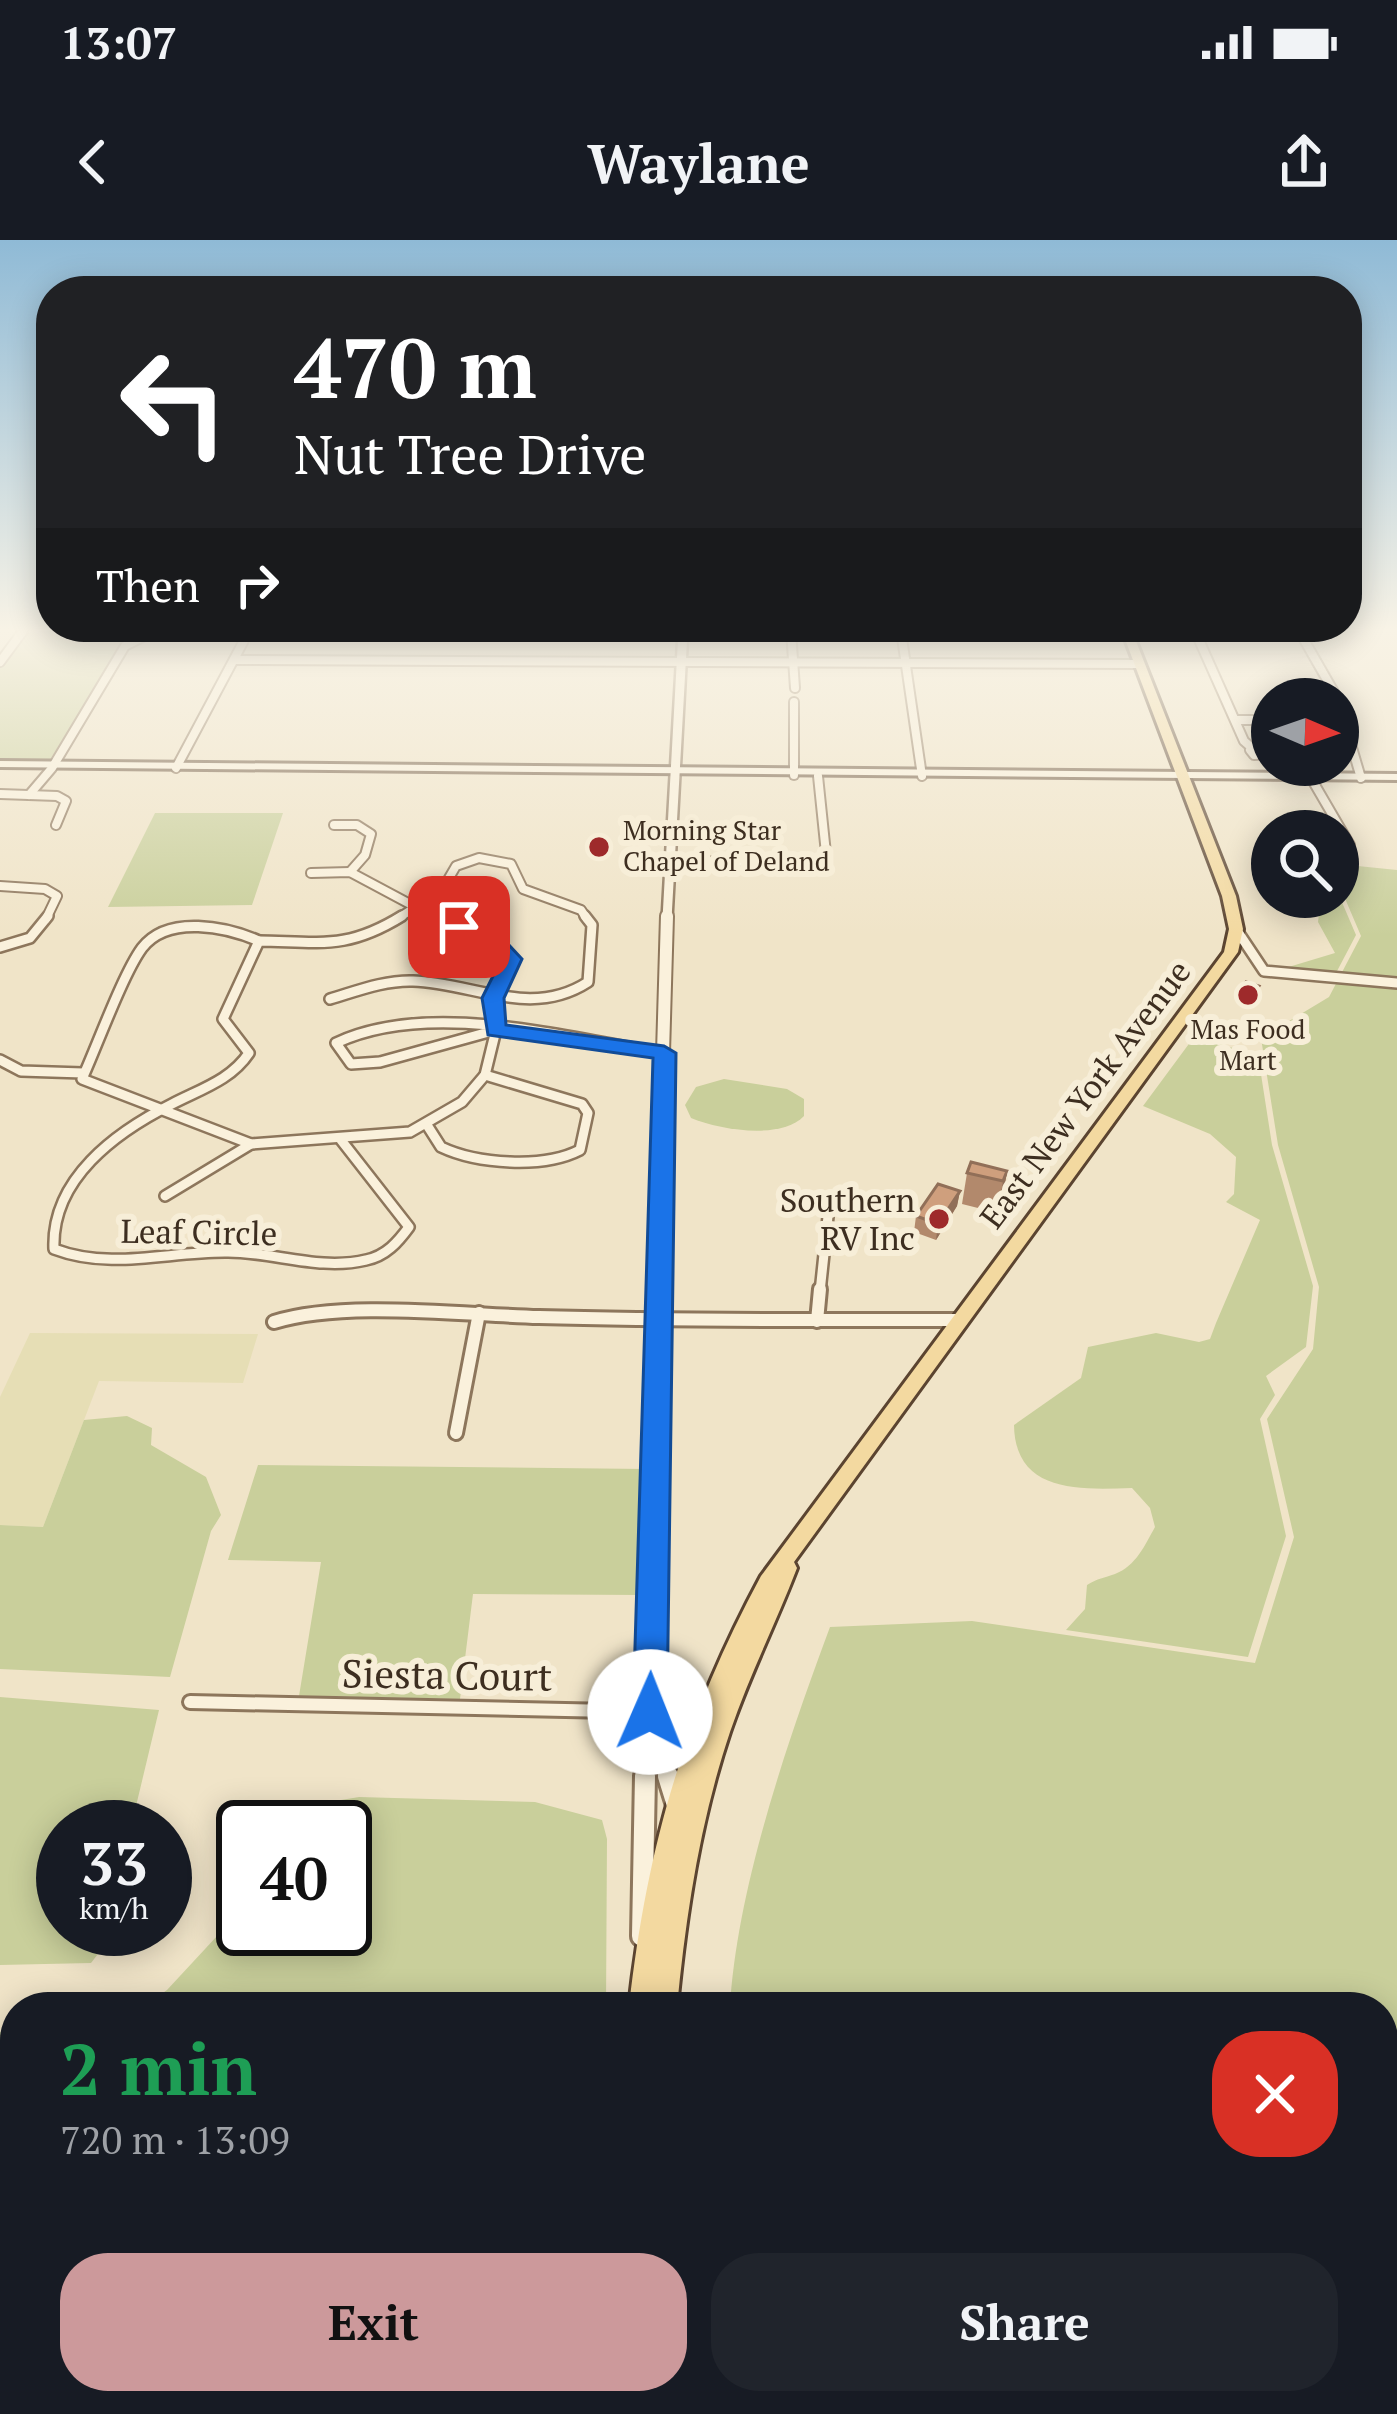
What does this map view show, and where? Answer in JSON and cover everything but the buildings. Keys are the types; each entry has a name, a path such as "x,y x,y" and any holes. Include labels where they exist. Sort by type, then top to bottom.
{"main road":[{"path":"1166,732 1229,896 1236,929"},
{"path":"0,764 1251,778"},
{"path":"1361,778 1397,777"},
{"name":"East New York Avenue","path":"650,1992 651,1916 675,1798 703,1713 746,1621 768,1582 1217,977 1231,952 1236,929"},
{"name":"East New York Avenue","path":"652,1992 682,1867 731,1700 793,1552"},
{"path":"703,1713 731,1700"}],"street":[{"path":"30,794 71,732"},
{"path":"176,768 195,732"},
{"path":"649,1992 641,1864 650,1712 656,1320 677,732"},
{"path":"794,732 794,775"},
{"path":"915,732 922,776"},
{"path":"1359,774 1361,778"},
{"path":"669,861 827,863 818,776"},
{"path":"0,794 66,801 56,825"},
{"path":"334,825 357,825 370,834 365,855 350,872"},
{"path":"311,873 350,872 389,896 417,906 501,948 512,959 493,998 496,1030 485,1075 462,1102 410,1132 251,1144 82,1079 128,972 165,931 232,929 259,941 343,943 368,937 417,906 442,890 456,866 490,858 517,869 523,889 589,916 588,982 560,997 493,998 413,981 330,999"},
{"path":"0,886 45,890 57,896 37,937 22,946 0,947"},
{"path":"1236,929 1264,971 1397,983"},
{"path":"162,1108 237,1071 249,1053 223,1019 259,941"},
{"path":"496,1030 380,1062 351,1064 336,1043 347,1034 381,1024 452,1023 664,1053"},
{"path":"0,1060 21,1071 83,1073"},
{"path":"427,1125 444,1149 460,1154 560,1160 580,1150 588,1113 582,1104 485,1075"},
{"name":"Leaf Circle","path":"162,1108 105,1142 81,1170 52,1232 54,1249 72,1258 145,1259 233,1252 323,1263 373,1258 396,1246 409,1227 340,1140"},
{"path":"165,1196 251,1144"},
{"path":"817,1321 830,1207"},
{"path":"274,1322 296,1315 479,1313 656,1320 962,1320"},
{"path":"456,1433 479,1313"},
{"name":"Siesta Court","path":"190,1702 703,1713"},
{"path":"650,1712 675,1798 682,1867"}],"shaded area":[{"path":"30,1333 258,1334 243,1383 99,1381 43,1527 0,1525 0,1397"}],"green space":[{"path":"0,732 67,732 48,763 0,762"},
{"path":"155,813 283,813 252,905 108,907"},
{"path":"1359,866 1397,870 1397,1992 732,1992 754,1864 830,1627 972,1621 1255,1663 1294,1537 1267,1419 1313,1349 1319,1287 1278,1145 1261,1038 1329,997 1361,936 1353,918 1359,918"},
{"path":"1318,918 1349,918 1356,935 1336,973 1282,969 1335,953"},
{"path":"1194,1037 1258,1055 1272,1145 1313,1286 1306,1347 1266,1376 1275,1395 1260,1419 1286,1536 1248,1657 1066,1630 1085,1609 1087,1585 1129,1566 1155,1527 1150,1508 1132,1488 1072,1487 1038,1475 1025,1464 1014,1425 1081,1378 1088,1347 1156,1333 1199,1342 1210,1339 1260,1220 1226,1202 1234,1194 1236,1157 1210,1134 1143,1106"},
{"path":"724,1079 787,1089 804,1099 804,1116 766,1130 733,1129 691,1118 685,1105 696,1087"},
{"path":"127,1416 152,1428 151,1445 206,1477 221,1515 211,1531 170,1677 0,1669 0,1525 43,1527 84,1420"},
{"path":"258,1465 646,1469 643,1595 473,1594 460,1699 299,1696 321,1562 228,1560"},
{"path":"0,1697 159,1710 137,1800 36,1800 36,1956 96,1956 91,1963 0,1965"},
{"path":"359,1797 535,1802 602,1820 607,1839 606,1992 167,1990 216,1937 216,1956 372,1956 372,1800 341,1800"}],"place":[{"name":"Morning Star Chapel of Deland","path":"599,847"},
{"name":"Mas Food Mart","path":"1248,995"},
{"name":"Southern RV Inc","path":"939,1219"}],"route":[{"path":"459,927 501,948 512,959 493,998 496,1030 664,1053 650,1712"}]}
